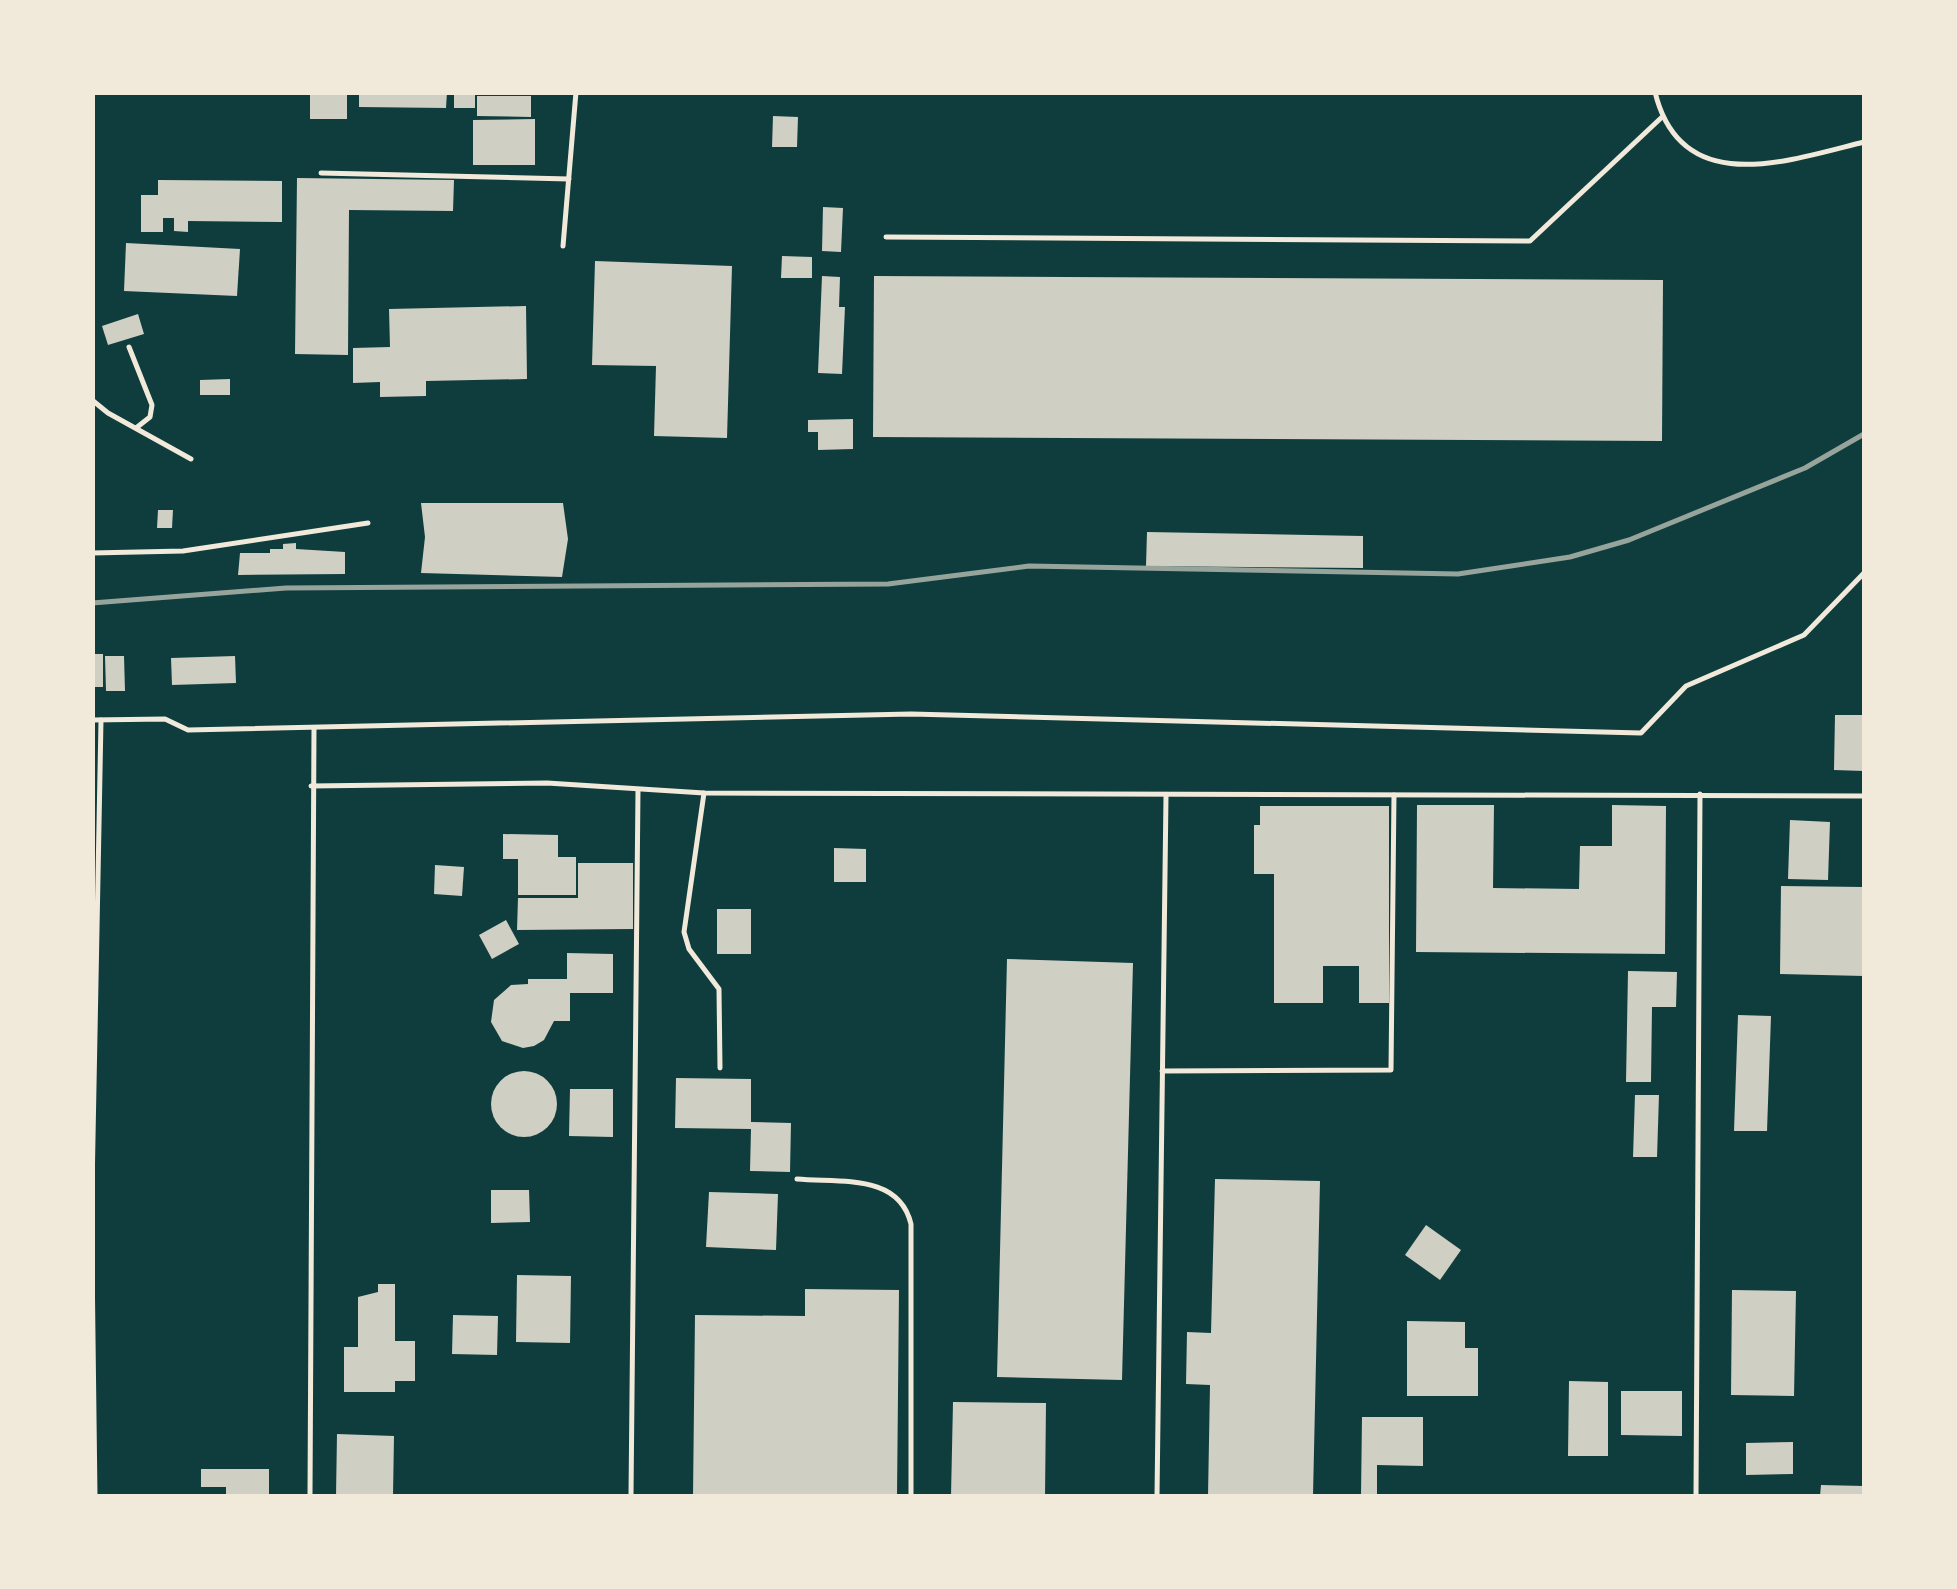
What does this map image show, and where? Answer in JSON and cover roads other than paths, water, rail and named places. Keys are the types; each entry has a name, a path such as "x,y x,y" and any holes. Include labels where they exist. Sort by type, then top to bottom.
{"lane":[{"path":"562,246 576,92"},
{"path":"1655,92 1661,118 1676,142 1710,160 1765,167 1864,142"},
{"path":"886,237 1530,242 1661,118"},
{"path":"320,173 570,179"},
{"path":"128,348 152,405 150,417 136,428"},
{"path":"92,400 191,459"},
{"path":"92,553 183,551 368,523"},
{"path":"92,720 165,719 188,730 911,714 1642,734 1686,686 1804,635 1864,573"},
{"path":"92,1190 101,720"},
{"path":"310,1496 314,728"},
{"path":"311,786 547,783 704,793 1864,796"},
{"path":"630,1496 638,790"},
{"path":"704,793 684,932 688,949 719,989 720,1068"},
{"path":"1162,1071 1392,1070 1394,794"},
{"path":"1696,1496 1700,794"},
{"path":"1158,1496 1166,796"},
{"path":"796,1179 889,1187 906,1203 911,1224 910,1496"},
{"path":"92,1258 94,1496"}],"railway":[{"path":"92,603 286,588 888,584 1029,566 1458,574 1570,557 1629,540 1805,468 1864,434"}]}
